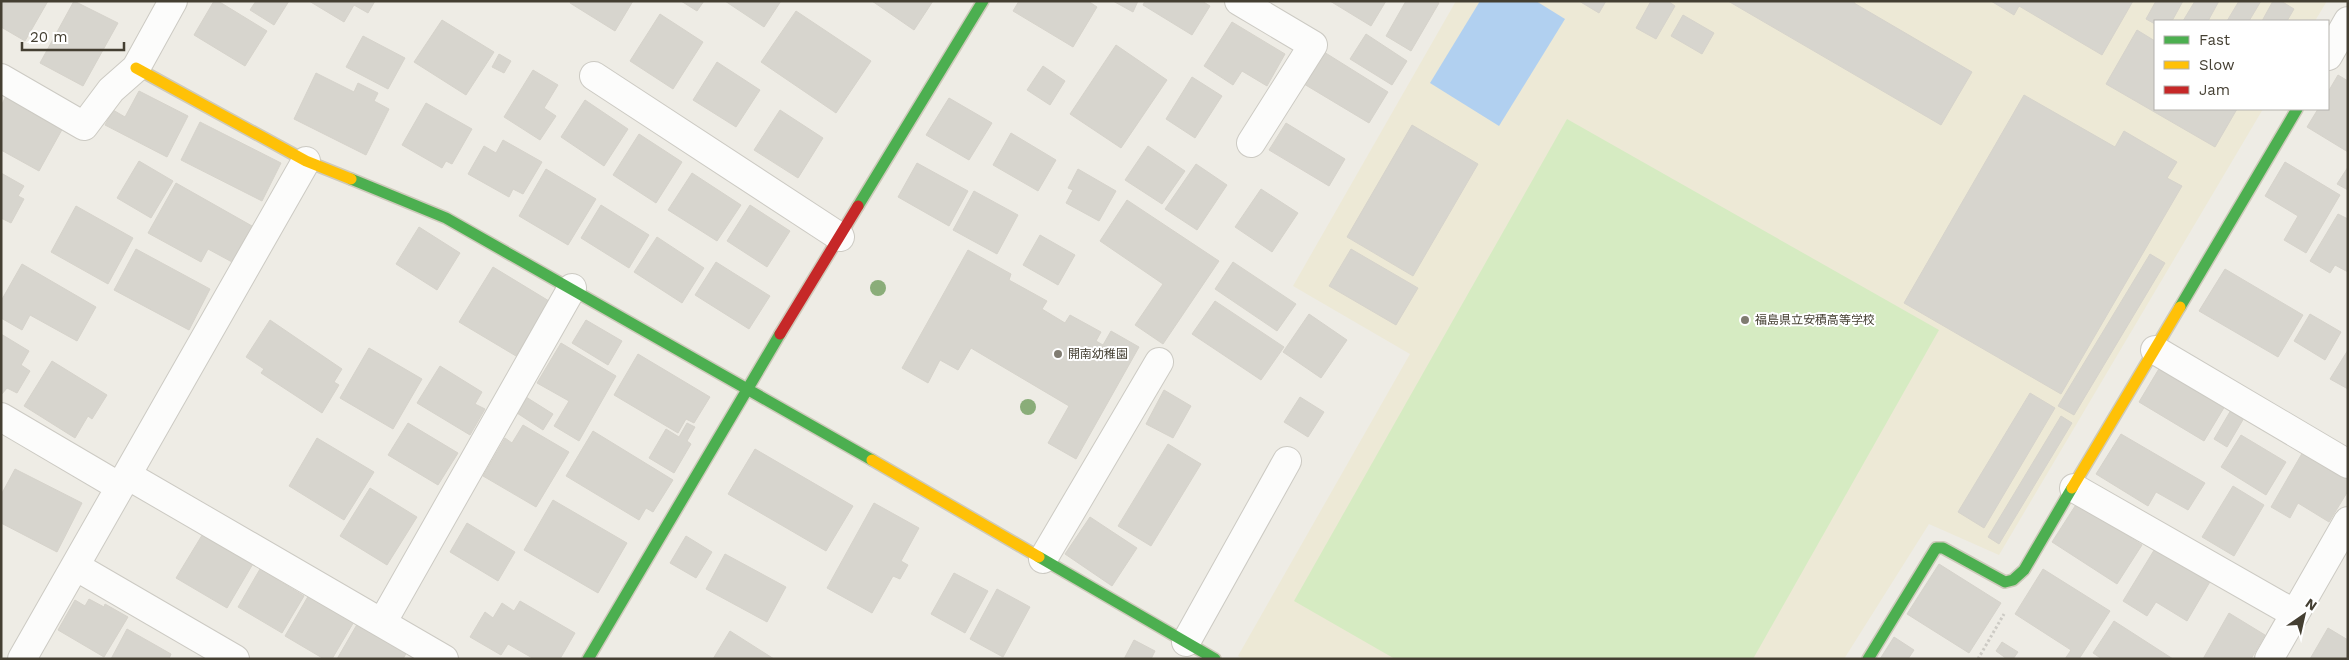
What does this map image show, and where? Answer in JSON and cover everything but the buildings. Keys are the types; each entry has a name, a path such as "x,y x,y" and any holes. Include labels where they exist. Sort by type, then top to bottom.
{"street":[{"path":"1,78 84,126 111,90 136,68 173,1"},
{"path":"588,659 747,388 983,1"},
{"path":"1239,1 1313,45 1251,144"},
{"path":"136,68 306,161 446,218 747,388 1215,659"},
{"path":"594,76 840,237"},
{"path":"1868,659 1936,548 1943,548 1998,580 2010,583 2024,570 2296,110"},
{"path":"22,659 306,161"},
{"path":"382,623 572,288"},
{"path":"2155,350 2348,464"},
{"path":"1043,559 1159,362"},
{"path":"1,417 124,481 444,659"},
{"path":"1186,642 1288,462"},
{"path":"2074,488 2295,614"},
{"path":"2269,659 2348,521"},
{"path":"75,566 235,659"}],"path":[{"path":"1978,659 2010,605 2010,583"}],"shaded area":[{"name":"福島県立安積高等学校","path":"1456,1 2327,1 2316,20 2154,20 2154,110 2262,110 1999,555 1929,524 1844,659 1244,659 1238,656 1410,354 1293,286"}],"green space":[{"path":"1567,119 1939,330 1753,659 1395,659 1294,601"}],"water":[{"path":"1480,1 1536,1 1565,19 1499,126 1430,83"}],"traffic: fast":[{"path":"858,206 983,1"},
{"path":"2180,307 2296,110"},
{"path":"351,179 446,218 872,460"},
{"path":"588,659 780,334"},
{"path":"1868,659 1936,548 1943,548 2005,582 2013,580 2024,570 2072,488"},
{"path":"1039,557 1215,659"}],"traffic: slow":[{"path":"136,68 306,161 351,179"},
{"path":"2072,488 2180,307"},
{"path":"872,460 1039,557"}],"traffic: jam":[{"path":"780,334 858,206"}],"place":[{"name":"福島県立安積高等学校","path":"1745,320"},
{"name":"開南幼稚園","path":"1058,354"}]}
